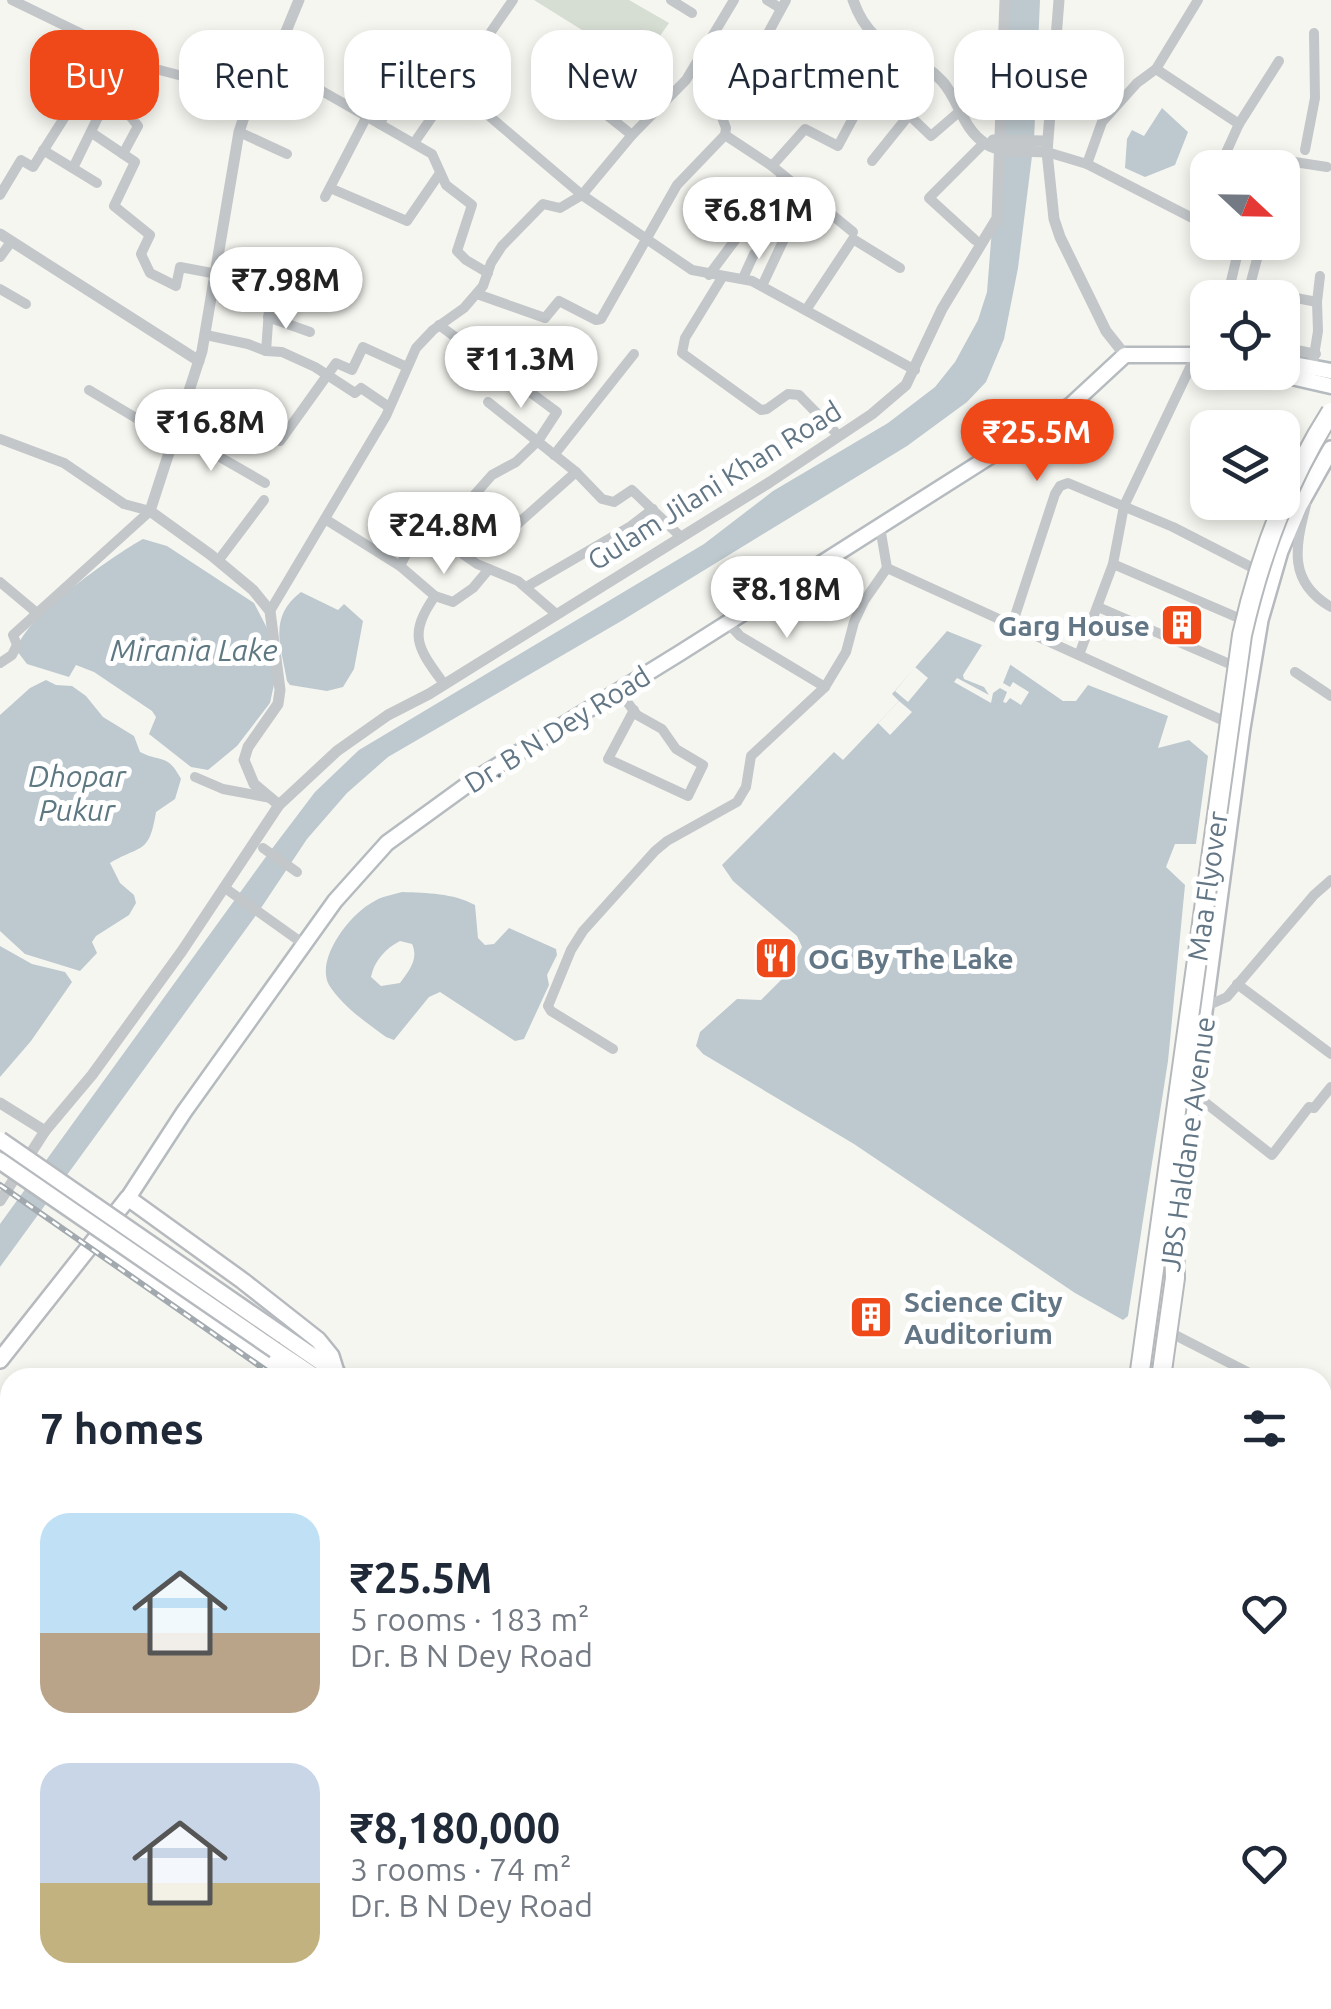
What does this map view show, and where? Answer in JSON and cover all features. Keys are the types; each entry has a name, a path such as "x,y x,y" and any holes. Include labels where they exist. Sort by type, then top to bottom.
{"highway":[{"name":"Maa Flyover","path":"1138,1368 1238,657 1253,588 1276,523 1300,466 1331,412"},
{"name":"Maa Flyover","path":"1156,1368 1172,1199 1253,636 1266,576 1331,433"}],"main road":[{"path":"1125,355 1190,355"},
{"name":"Dr. B N Dey Road","path":"128,1198 220,1060 335,900 403,830 470,782 1071,405 1125,355"},
{"path":"1300,361 1314,360 1331,371"},
{"path":"1300,379 1331,386"},
{"path":"1300,452 1331,399"},
{"name":"JBS Haldane Avenue","path":"1156,1368 1260,620 1280,550 1331,449"},
{"name":"JBS Haldane Avenue","path":"1138,1368 1232,665 1241,618 1272,520"},
{"path":"0,1140 279,1342 306,1368"},
{"path":"0,1160 279,1342 327,1368"},
{"path":"0,1360 128,1198 318,1340 337,1368"},
{"path":"96,1240 280,1368"}],"street":[{"path":"12,0 75,30"},
{"path":"287,30 299,0"},
{"path":"492,30 512,0"},
{"path":"671,0 692,13"},
{"path":"717,30 734,0"},
{"path":"767,0 783,4 769,30"},
{"path":"853,0 874,36 939,78 954,102"},
{"name":"Gulam Jilani Khan Road","path":"0,1200 5,1182 92,1075 229,891 275,802 388,715 682,537 895,397 915,370 942,309 997,218 1003,145 1004,0"},
{"path":"1058,0 1056,60 1041,146 1060,236 1106,331 1125,355"},
{"path":"1087,164 1102,122 1136,83 1156,70 1198,0"},
{"path":"1305,150 1315,98 1314,33"},
{"path":"1227,150 1279,61"},
{"path":"270,610 390,407 416,348 477,294 502,246 544,204 560,208 582,195 693,69"},
{"path":"1156,70 1239,124"},
{"path":"1315,98 1331,100"},
{"path":"872,161 909,115 931,136 954,116"},
{"path":"0,196 21,160 33,167 62,120"},
{"path":"72,168 98,120"},
{"path":"123,154 138,126 133,120"},
{"path":"0,662 12,655 17,645 13,635 150,511 206,335 244,120"},
{"path":"365,120 328,192 407,221 440,173"},
{"path":"374,120 435,157 446,185 472,205 457,250 488,273"},
{"path":"380,124 382,120"},
{"path":"414,143 431,120"},
{"path":"494,120 582,195 692,270 744,278 762,286 915,370"},
{"path":"613,120 632,135"},
{"path":"477,294 544,318 556,303 562,302 599,320 677,185 724,135 723,120"},
{"path":"772,166 805,129 838,146 852,120"},
{"path":"965,120 984,143 1041,146 1087,164 1190,216"},
{"path":"240,132 287,154"},
{"path":"92,133 134,162 114,206 150,235 141,254 150,273 176,286 180,267 217,274"},
{"path":"724,135 772,166 853,232"},
{"path":"974,240 929,198 984,143"},
{"path":"43,150 97,182"},
{"path":"1300,163 1327,168"},
{"path":"708,275 783,176"},
{"path":"762,286 785,237 810,197"},
{"path":"0,257 6,238 199,361"},
{"path":"806,310 854,240 900,268"},
{"path":"744,278 754,254"},
{"path":"723,276 684,338 682,354 761,410 767,410 788,394 799,395 839,436"},
{"path":"1300,355 1314,360 1320,276"},
{"path":"0,288 26,304"},
{"path":"266,351 270,296"},
{"path":"1300,300 1318,302"},
{"path":"268,317 310,332"},
{"path":"439,325 557,412 538,441 516,462 492,475 468,502"},
{"path":"206,335 282,352 355,393 361,388 390,407"},
{"path":"280,440 336,363 352,370 363,348 408,367"},
{"path":"554,454 634,354"},
{"path":"1078,655 1113,564 1124,506 1190,378"},
{"path":"89,390 265,483"},
{"path":"488,402 608,502 632,490 682,537"},
{"path":"0,439 64,463 124,504 150,511 218,561 270,610 278,704 248,747 244,760 254,784 275,802"},
{"path":"513,528 576,472"},
{"path":"1012,626 1042,531 1060,486 1068,483 1255,568"},
{"path":"1310,489 1297,562 1307,590 1331,608"},
{"path":"218,561 264,500"},
{"path":"526,587 631,526 653,508"},
{"path":"325,519 400,566 435,596 453,602 473,588 489,569"},
{"path":"400,566 422,526 489,569 526,587 555,613"},
{"path":"613,1048 550,1012 548,1006 576,942 663,844 737,802 746,786 748,762 756,750 825,687 846,652 864,601 887,568 880,527"},
{"path":"1113,564 1241,618"},
{"path":"887,568 1224,721"},
{"path":"0,582 37,613"},
{"path":"435,596 421,618 418,639 421,653 444,684"},
{"path":"1098,607 1232,665"},
{"path":"728,623 740,636 825,687"},
{"path":"1295,672 1331,696"},
{"path":"618,690 634,710 662,729 676,749 702,765 688,796 608,759 634,710"},
{"path":"195,777 222,789 275,802"},
{"path":"263,848 297,872"},
{"path":"1187,1006 1205,1008 1227,997 1314,894 1331,880"},
{"path":"229,891 305,945"},
{"path":"1238,984 1331,1054"},
{"path":"1193,1092 1272,1154 1309,1107 1314,1108 1331,1087"},
{"path":"0,1103 46,1131"},
{"path":"1175,1335 1239,1368"}],"shaded area":[{"path":"534,0 629,0 669,23 664,30 582,30"}],"water":[{"path":"1010,0 1040,0 1039,30 1008,30"},
{"path":"1162,108 1188,132 1175,165 1145,177 1125,168 1127,139 1132,130 1144,136"},
{"path":"1001,120 1035,120 1018,268 1004,339 986,382 967,402 907,446 623,620 388,757 347,793 307,839 257,914 0,1267 0,1224 315,792 359,750 704,544 773,491 888,423 935,387 955,362 978,320 987,292"},
{"name":"Mirania Lake","path":"143,539 167,546 254,603 267,628 275,680 270,703 237,746 208,770 191,767 149,734 156,717 152,711 94,672 76,665 69,677 27,664 17,651 33,623 50,607 91,573"},
{"path":"301,592 338,610 344,604 363,621 354,669 343,687 327,691 290,685 287,681 280,622 284,611"},
{"path":"947,631 982,645 1063,701 1076,701 1088,685 1168,716 1158,748 1189,740 1208,756 1196,844 1175,844 1166,867 1185,885 1168,1061 1128,1316 1123,1320 1075,1293 854,1144 703,1054 696,1046 700,1032 737,999 761,1000 790,971 802,947 797,936 733,881 722,865 834,752 843,760 899,701 892,694"},
{"name":"Dhopar Pukur","path":"46,680 72,686 86,696 103,717 134,736 140,752 168,762 181,779 175,799 156,812 147,842 110,863 136,903 129,915 96,936 92,942 97,953 80,971 25,954 0,931 0,715 30,688"},
{"path":"402,892 440,894 475,905 478,938 485,945 494,944 509,928 556,949 547,975 549,985 524,1039 515,1041 440,992 429,997 394,1040 363,1020 335,993 326,974 337,938 364,908 380,898","holes":["400,941 412,944 414,960 400,983 381,986 371,977 378,960 390,947"]},
{"path":"0,946 32,964 65,972 72,982 0,1077"}],"pier":[{"path":"982,645 1011,663 1003,683 1010,687 1013,682 1029,692 1021,705 1010,698 1003,702 1007,692 1000,688 993,693 991,703 954,682 957,678 989,695 984,687 963,675"},
{"path":"915,667 928,678 908,702 895,691"},
{"path":"899,701 912,712 890,735 878,723"}],"railway":[{"path":"0,1185 263,1368"}],"place":[{"name":"Garg House","path":"1182,625"},
{"name":"OG By The Lake","path":"776,958"},
{"name":"Science City Auditorium","path":"871,1317"}]}
